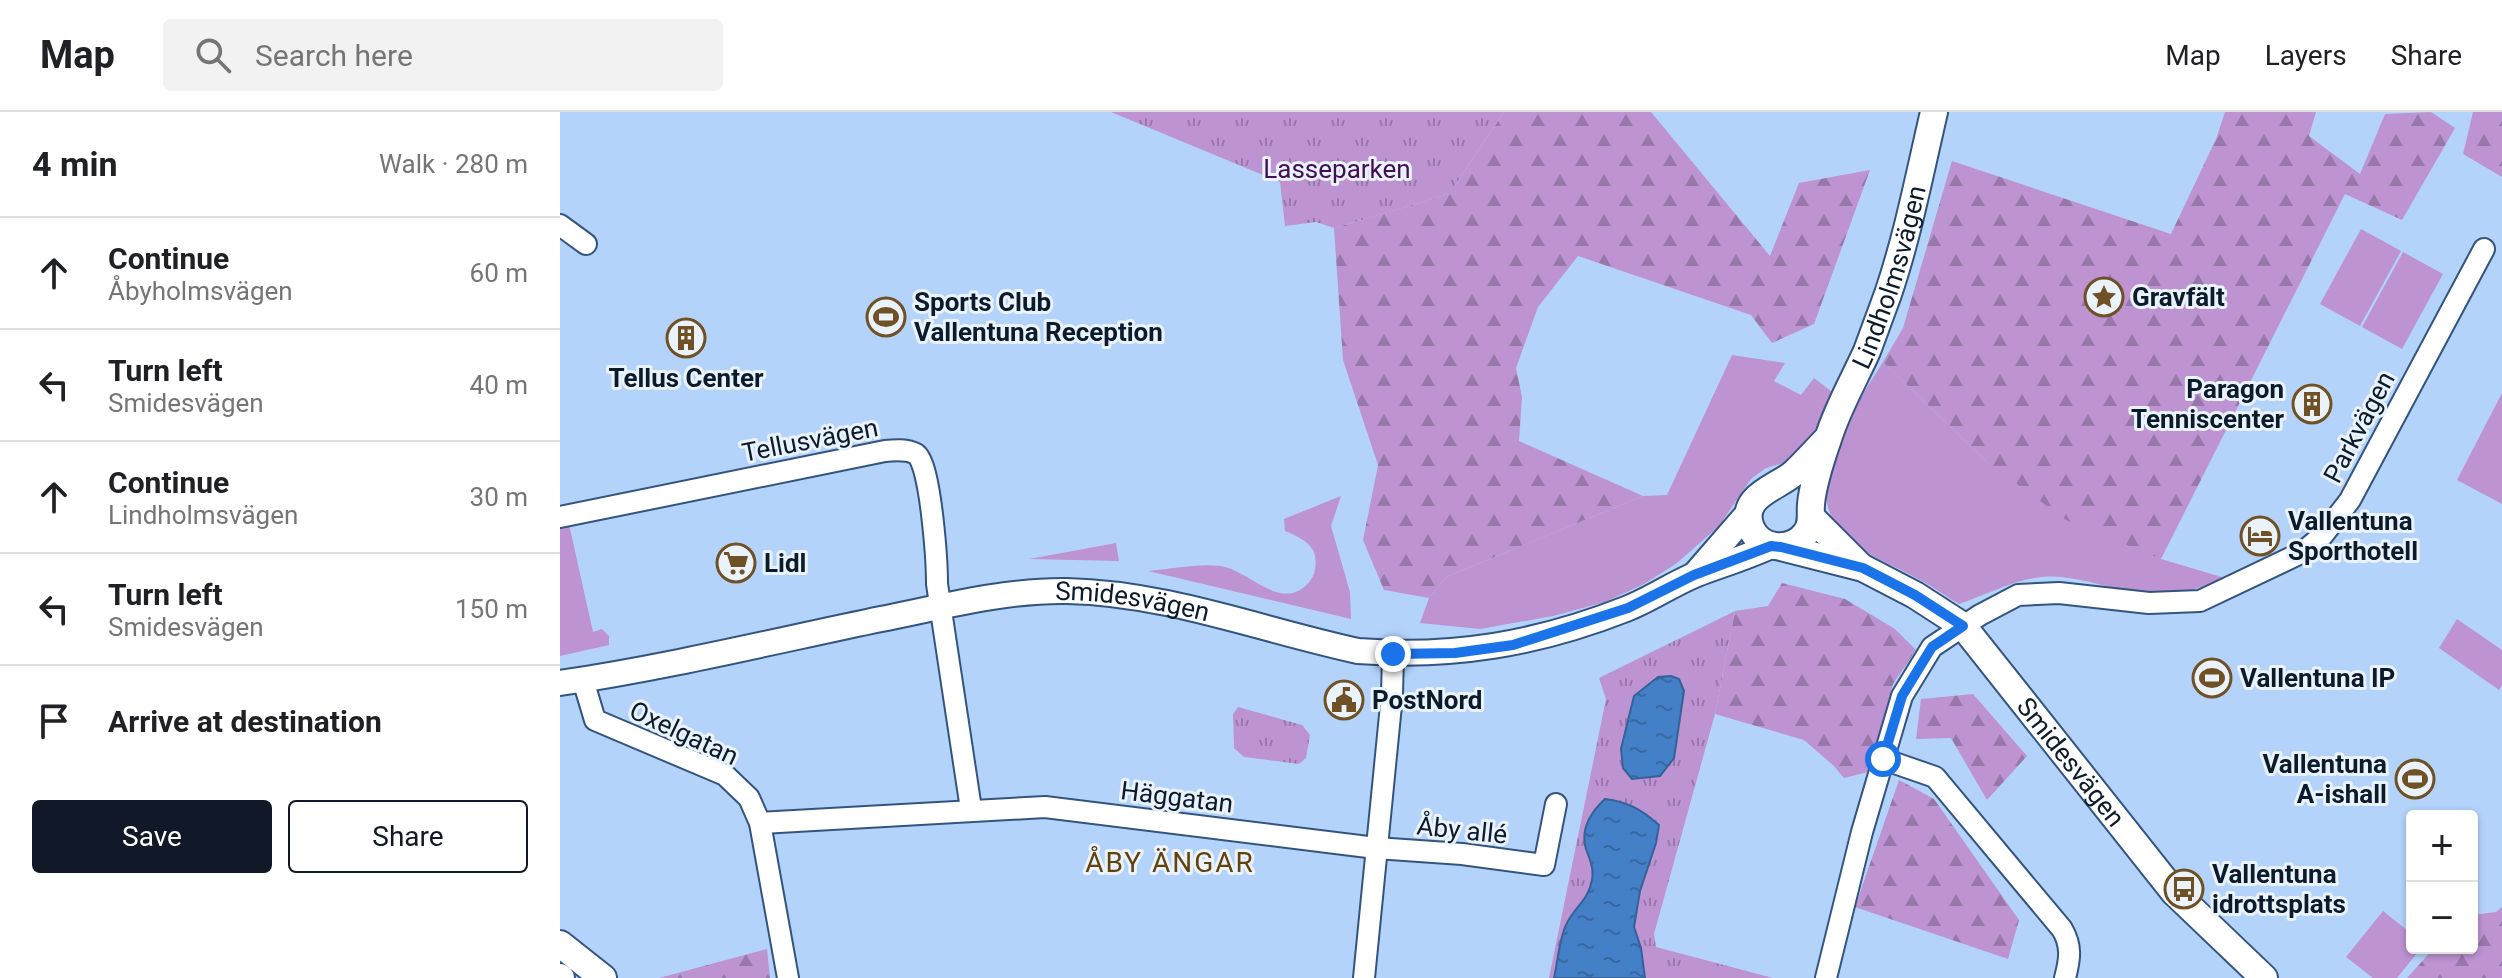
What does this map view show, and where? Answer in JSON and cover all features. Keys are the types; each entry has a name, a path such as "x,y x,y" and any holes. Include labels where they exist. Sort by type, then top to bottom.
{"main road":[{"name":"Lindholmsvägen","path":"1812,511 1828,438 1889,291 1934,112"},
{"name":"Lindholmsvägen","path":"1774,485 1793,475 1828,438"},
{"path":"1774,485 1794,488 1863,568 1758,539 1750,527 1749,512 1753,501 1774,485"},
{"path":"1776,546 1801,538 1808,530 1812,511"},
{"name":"Smidesvägen","path":"1863,568 1915,595 1963,626 2174,892 2264,978"},
{"path":"560,944 603,978"}],"street":[{"path":"560,225 586,244"},
{"name":"Parkvägen","path":"1826,978 1902,696 1932,647 2018,595 2059,593 2196,609 2200,601 2303,552 2323,535 2350,500 2484,249"},
{"name":"Tellusvägen","path":"560,517 901,450 916,454 923,462 937,554 941,607"},
{"name":"Smidesvägen","path":"1694,575 1749,512"},
{"name":"Smidesvägen","path":"572,681 941,607 997,597 1065,591 1139,597 1358,651 1455,653 1513,645 1628,608 1694,575 1776,546"},
{"path":"941,607 971,809"},
{"name":"Åby allé","path":"1364,978 1392,695 1393,654"},
{"name":"Oxelgatan","path":"572,681 595,720 725,775 749,798 760,823 788,978"},
{"path":"1883,759 1935,777 2052,917 2069,942 2065,978"},
{"name":"Åby allé","path":"1376,848 1462,854 1544,865 1556,804"},
{"name":"Häggatan","path":"760,823 1045,807 1376,848"}],"green space":[{"name":"Lasseparken","path":"1111,112 1504,112 1449,194 1334,228 1316,222 1285,226 1280,182"},
{"path":"1504,112 1651,112 1770,256 1799,183 1870,170 1814,324 1772,343 1751,315 1578,256 1538,307 1516,368 1522,397 1519,441 1643,496 1446,577 1429,598 1384,590 1363,540 1378,465 1343,360 1334,228 1449,194"},
{"path":"2225,112 2316,112 2309,136 2360,174 2385,114 2431,112 2455,128 2402,220 2345,194 2161,559 2066,520 1987,462 1883,362 1903,328 1952,161 2171,234 2216,139"},
{"path":"2473,112 2502,112 2502,177 2463,154"},
{"path":"2361,229 2401,251 2360,326 2320,304"},
{"path":"2403,252 2443,274 2402,349 2362,327"},
{"path":"1732,355 1785,363 1774,381 1801,395 1814,378 1832,392 1829,407 1806,444 1787,462 1766,468 1751,479 1719,526 1677,563 1644,584 1605,602 1553,616 1480,629 1420,623 1429,598 1446,577 1643,496 1667,495"},
{"path":"1883,362 1987,462 2161,559 2225,578 2189,590 2153,594 2075,579 2042,577 2011,584 1959,604 1857,546 1837,526 1827,503 1826,480 1842,430"},
{"path":"2502,393 2502,504 2457,480"},
{"path":"1341,496 1331,526 1350,592 1351,619 1148,571 1221,566 1277,592 1289,594 1300,590 1314,574 1315,556 1305,542 1285,531 1284,519"},
{"path":"569,524 593,632 602,629 609,636 609,645 560,656 560,527"},
{"path":"1116,543 1119,561 1029,559"},
{"path":"1782,583 1845,599 1895,629 1916,650 1893,684 1868,772 1844,778 1804,740 1715,714 1735,611 1768,606"},
{"path":"1735,611 1715,714 1654,934 1656,947 1773,978 1549,978 1606,699 1599,678"},
{"path":"2457,619 2502,650 2502,685 2499,690 2439,648"},
{"path":"1973,694 2027,756 1987,800 1951,738 1916,739 1921,699"},
{"path":"1238,707 1302,725 1310,735 1306,758 1299,764 1244,757 1234,748 1233,714"},
{"path":"1899,780 1934,799 2019,920 2008,959 1855,907"},
{"path":"2502,907 2502,978 2407,978 2429,954 2478,954 2478,914 2496,912"},
{"path":"2383,911 2406,929 2406,954 2416,954 2397,978 2373,978 2346,957"},
{"path":"767,949 770,978 659,978"}],"water":[{"path":"1658,677 1679,679 1684,691 1674,758 1660,776 1632,779 1623,768 1621,749 1634,696"},
{"path":"1605,799 1634,807 1659,825 1640,891 1634,927 1641,948 1645,978 1554,978 1564,929 1588,892 1592,880 1584,835 1591,815"}],"place":[{"name":"Gravfält","path":"2104,297"},
{"name":"Sports Club Vallentuna Reception","path":"886,317"},
{"name":"Tellus Center","path":"686,338"},
{"name":"Paragon Tenniscenter","path":"2312,404"},
{"name":"Vallentuna Sporthotell","path":"2260,536"},
{"name":"Lidl","path":"736,563"},
{"name":"Vallentuna IP","path":"2212,678"},
{"name":"PostNord","path":"1344,700"},
{"name":"Vallentuna A-ishall","path":"2415,779"},
{"name":"Vallentuna idrottsplats","path":"2184,889"}],"district":[{"name":"ÅBY ÄNGAR","path":"1170,862"}],"route":[{"path":"1393,654 1455,653 1513,645 1628,608 1694,575 1771,546 1781,547 1863,568 1915,595 1963,626 1932,647 1902,696 1883,759"}]}
